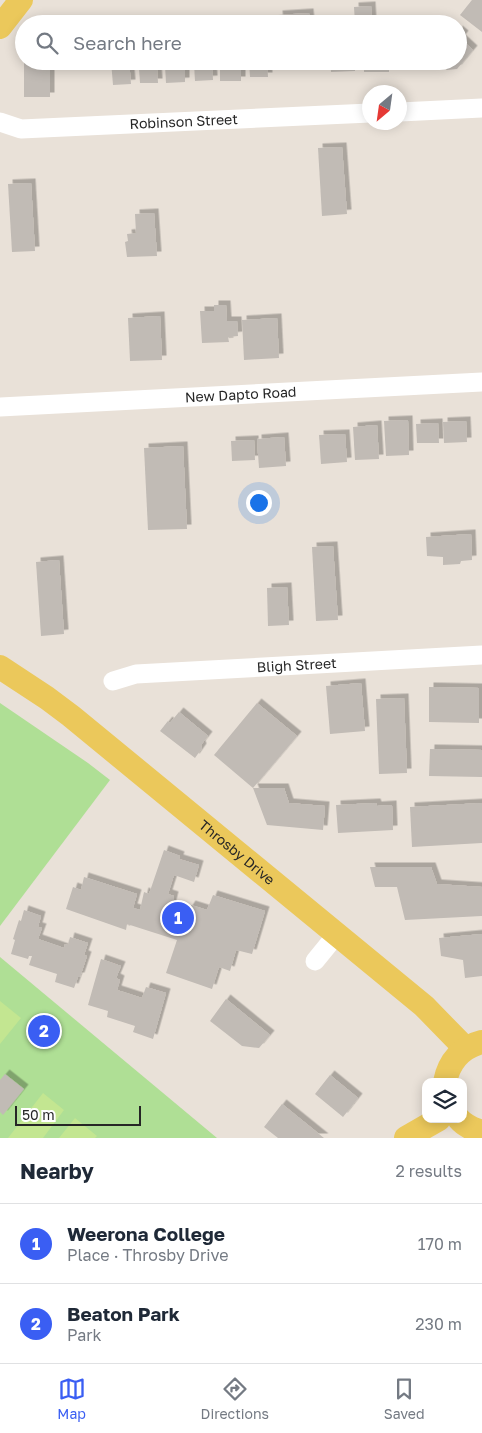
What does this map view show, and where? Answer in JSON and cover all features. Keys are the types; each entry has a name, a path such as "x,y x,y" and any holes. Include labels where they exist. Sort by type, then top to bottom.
{"main road":[{"path":"0,27 21,0"},
{"name":"Throsby Drive","path":"0,667 48,698 71,716 474,1045"},
{"path":"445,1078 446,1073 454,1059 474,1045"},
{"path":"406,1138 432,1123"},
{"path":"462,1123 482,1132"}],"street":[{"path":"407,112 482,108"},
{"name":"Robinson Street","path":"0,122 21,129 362,113"},
{"name":"New Dapto Road","path":"0,406 482,382"},
{"name":"Bligh Street","path":"113,681 136,674 482,655"},
{"path":"315,961 337,934"}],"green space":[{"path":"0,703 110,780 0,926"},
{"path":"0,957 217,1138 0,1138"},
{"path":"0,1001 21,1018 0,1044"},
{"path":"43,1093 64,1110 43,1138 8,1138"},
{"path":"75,1118 97,1136 95,1138 59,1138"}],"building":[{"path":"472,0 482,0 482,32 467,20 467,15 460,15"},
{"path":"371,6 372,15 354,15 354,7"},
{"path":"309,13 309,15 278,15"},
{"path":"467,44 473,50 467,57"},
{"path":"24,70 50,70 50,97 24,97"},
{"path":"112,70 130,70 131,84 113,85"},
{"path":"139,70 157,70 158,83 140,83"},
{"path":"165,70 185,70 185,82 166,83"},
{"path":"194,70 212,70 213,80 195,81"},
{"path":"220,70 241,70 241,81 220,81"},
{"path":"250,70 268,70 268,77 250,77"},
{"path":"331,70 355,70 355,71 331,72"},
{"path":"364,70 389,70 389,72 364,72"},
{"path":"342,147 347,214 322,216 318,148"},
{"path":"31,183 35,251 12,252 8,184"},
{"path":"154,213 157,256 127,257 125,242 128,241 127,234 136,233 135,214"},
{"path":"214,305 226,305 227,321 237,321 238,336 228,337 229,342 202,343 200,311 214,311"},
{"path":"160,316 162,360 130,361 128,318"},
{"path":"277,318 279,358 244,360 242,320"},
{"path":"408,420 409,455 386,456 384,421"},
{"path":"466,421 467,442 444,443 443,422"},
{"path":"438,423 439,443 417,443 416,424"},
{"path":"377,425 379,459 355,460 353,427"},
{"path":"345,434 347,462 321,464 319,435"},
{"path":"284,437 286,466 259,468 257,439"},
{"path":"254,440 255,460 232,461 231,441"},
{"path":"183,446 187,529 148,530 144,448"},
{"path":"471,534 472,560 461,561 460,564 443,565 443,557 427,556 426,537"},
{"path":"333,546 338,620 316,621 312,547"},
{"path":"59,560 64,634 41,636 36,562"},
{"path":"287,587 289,625 268,626 267,588"},
{"path":"361,683 365,731 330,734 326,686"},
{"path":"429,687 479,688 479,723 429,722"},
{"path":"404,698 407,773 379,774 376,699"},
{"path":"257,703 297,736 253,788 214,755"},
{"path":"179,712 208,736 195,758 160,731"},
{"path":"430,749 482,750 482,777 429,776"},
{"path":"253,788 284,788 289,803 325,806 323,830 267,825"},
{"path":"376,803 377,806 392,805 393,830 338,833 336,805"},
{"path":"482,803 482,843 412,847 410,807"},
{"path":"164,850 180,856 179,859 199,865 194,882 174,875 168,894 174,896 171,908 186,913 191,905 207,910 213,895 265,911 252,954 236,950 230,971 219,967 212,989 166,973 177,940 127,924 126,930 66,909 73,887 81,890 84,877 137,894 133,908 140,910 144,892 149,894"},
{"path":"370,867 431,867 437,884 482,887 482,916 405,920 397,887 375,887"},
{"path":"24,910 41,916 38,927 42,928 38,939 64,948 65,944 68,945 70,937 88,943 84,955 87,956 74,988 55,982 57,974 29,965 32,956 29,956 28,959 11,954 15,940 13,939"},
{"path":"482,934 482,976 465,978 463,960 441,956 439,938"},
{"path":"101,959 121,966 116,978 120,980 117,990 142,998 146,987 166,993 153,1039 133,1032 135,1026 107,1017 108,1011 88,1005"},
{"path":"226,999 270,1035 259,1048 242,1046 210,1021"},
{"path":"5,1074 24,1089 3,1115 0,1112 0,1080"},
{"path":"330,1075 358,1098 343,1117 315,1094"},
{"path":"282,1104 324,1138 278,1138 264,1127"}],"place":[{"name":"Weerona College","path":"178,918"},
{"name":"Beaton Park","path":"44,1031"}]}
